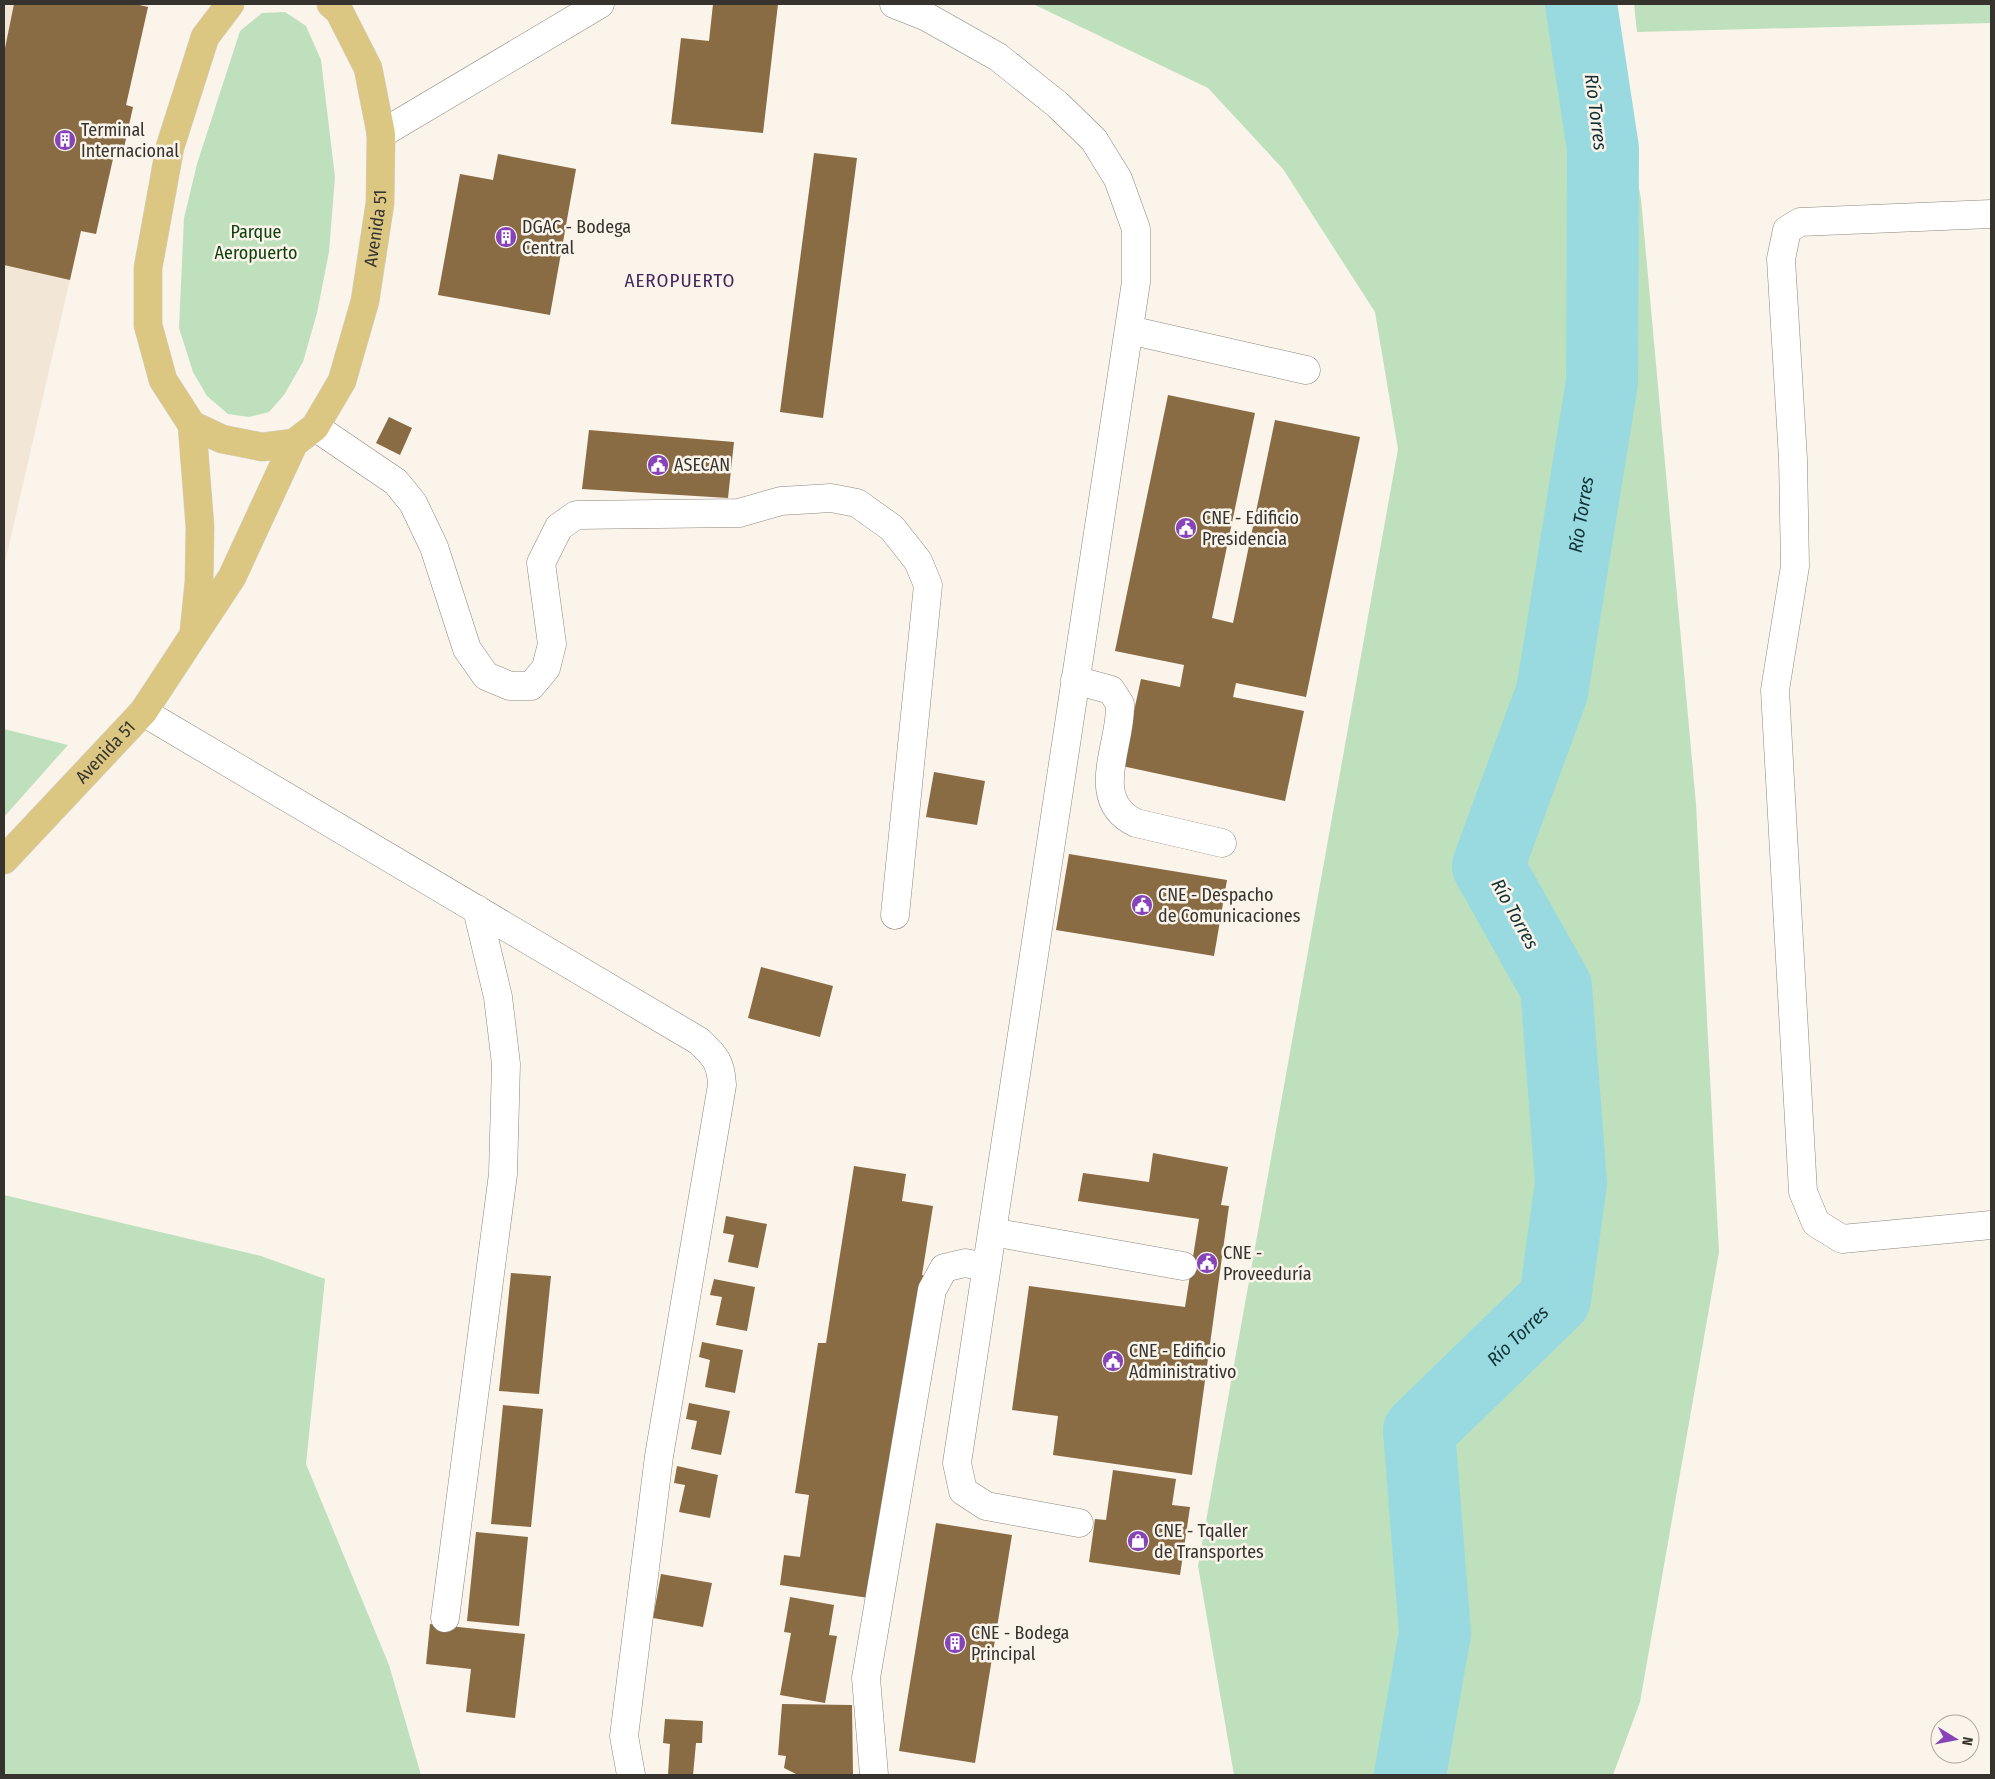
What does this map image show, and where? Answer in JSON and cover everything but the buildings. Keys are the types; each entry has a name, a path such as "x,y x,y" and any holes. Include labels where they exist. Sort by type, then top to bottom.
{"main road":[{"name":"Avenida 51","path":"194,634 199,582 200,527 192,425 162,380 148,326 148,268 170,147 205,38 230,4"},
{"name":"Avenida 51","path":"4,860 143,712 232,577 304,435 342,381 366,301 380,203 381,134 368,68 339,11 331,4"},
{"path":"192,425 222,439 262,447 304,435"}],"lane":[{"path":"381,134 600,4"},
{"path":"894,4 927,17 998,57 1058,105 1094,140 1118,179 1136,229 1136,282 957,1463 963,1490 986,1506 1079,1523"},
{"path":"1991,214 1800,222 1787,230 1781,259 1793,459 1795,566 1775,690 1803,1192 1816,1222 1842,1239 1991,1225"},
{"path":"1129,330 1306,370"},
{"path":"304,435 396,482 413,503 434,547 467,649 486,676 510,686 531,686 546,668 552,644 541,563 559,527 576,515 739,513 781,501 831,498 857,503 892,528 918,561 928,585 895,914"},
{"path":"1075,680 1111,690 1120,704 1109,784 1117,810 1125,818 1136,823 1222,843"},
{"path":"143,712 699,1041 714,1055 721,1068 722,1085 656,1475 624,1736 631,1775"},
{"path":"445,1618 503,1174 506,1064 498,997 477,909"},
{"path":"992,1232 1184,1266"},
{"path":"874,1775 866,1678 932,1290 944,1268 965,1263 986,1267"}],"shaded area":[{"name":"Terminal Internacional","path":"4,4 149,4 126,105 133,107 123,152 115,150 96,234 81,231 4,567"}],"green space":[{"path":"1033,4 1606,4 1641,199 1696,804 1719,1252 1640,1702 1613,1775 1234,1775 1198,1566 1398,449 1375,312 1283,169 1208,88"},
{"path":"1634,4 1991,4 1991,23 1637,32"},
{"name":"Parque Aeropuerto","path":"285,12 306,26 321,60 335,177 329,252 317,313 303,362 284,395 269,412 249,417 228,414 207,396 193,372 179,328 184,218 197,164 240,31 262,13"},
{"path":"4,729 68,745 4,817"},
{"path":"4,1195 261,1256 325,1279 306,1464 389,1665 421,1775 4,1775"}],"waterway":[{"name":"Río Torres","path":"1410,1775 1435,1633 1419,1431 1555,1299 1571,1183 1556,987 1488,866 1552,692 1602,382 1603,149 1581,4"}],"place":[{"name":"Terminal Internacional","path":"65,140"},
{"name":"DGAC - Bodega Central","path":"506,237"},
{"name":"ASECAN","path":"658,465"},
{"name":"CNE - Edificio Presidencia","path":"1186,528"},
{"name":"CNE - Despacho de Comunicaciones","path":"1142,905"},
{"name":"CNE - Proveeduría","path":"1207,1263"},
{"name":"CNE - Edificio Administrativo","path":"1113,1361"},
{"name":"CNE - Tqaller de Transportes","path":"1138,1541"},
{"name":"CNE - Bodega Principal","path":"955,1643"}],"district":[{"name":"AEROPUERTO","path":"680,280"}]}
